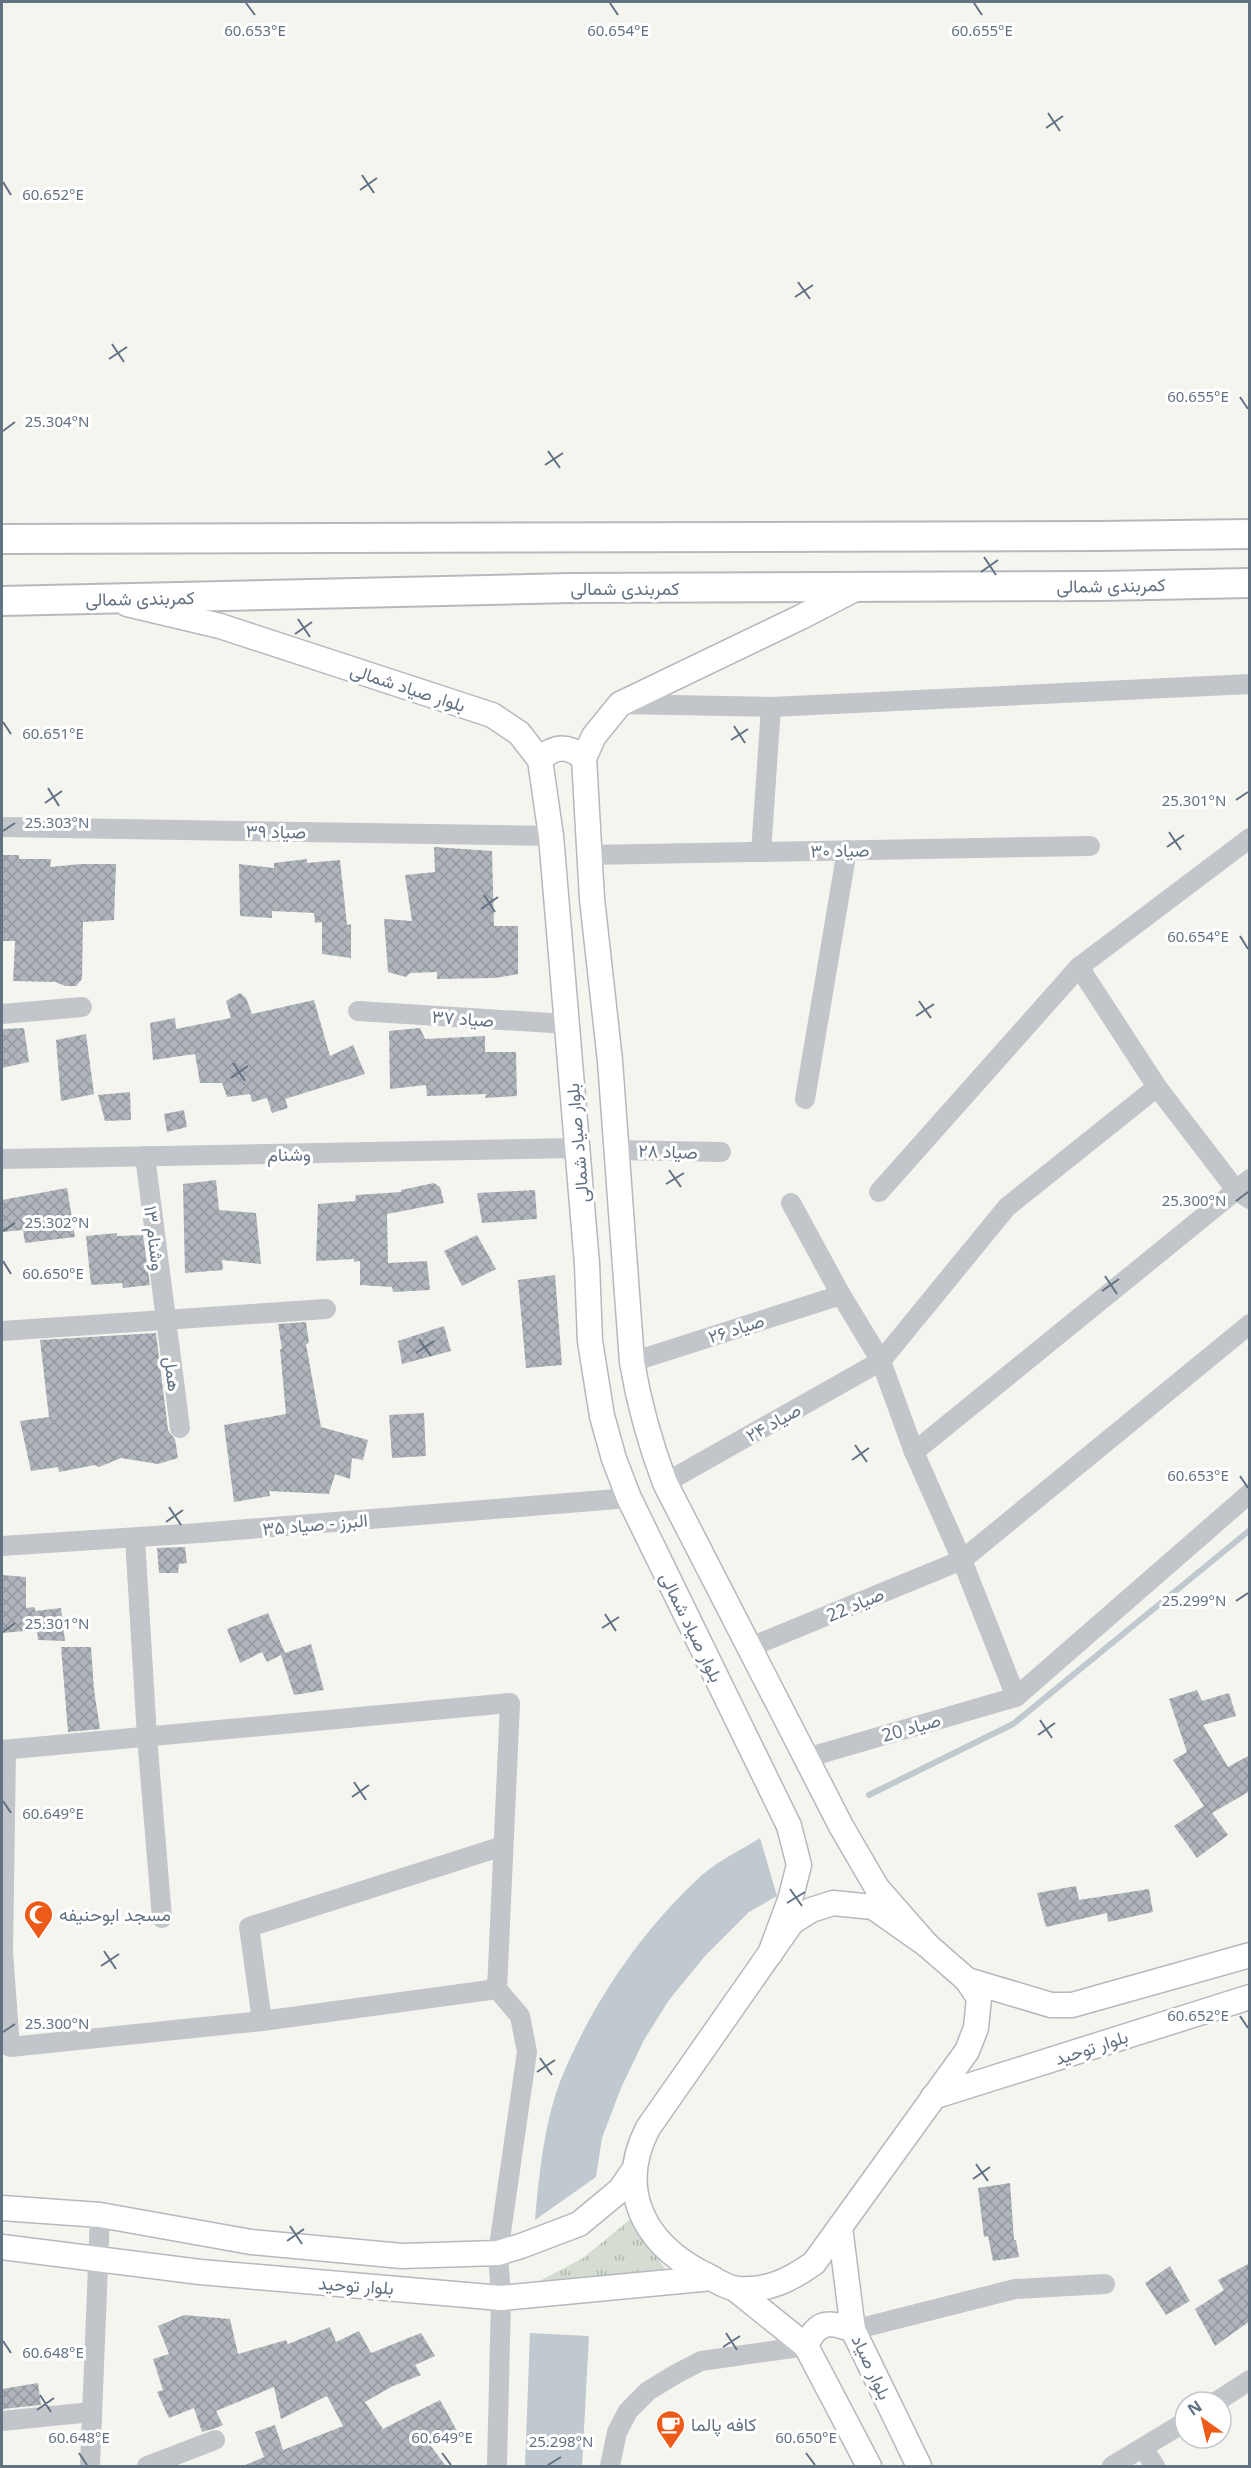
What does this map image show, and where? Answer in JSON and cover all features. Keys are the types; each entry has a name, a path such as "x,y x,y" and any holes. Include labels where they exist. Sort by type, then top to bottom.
{"highway":[{"path":"2,539 1250,534"},
{"name":"کمربندی شمالی","path":"2,601 571,588 1250,583"}],"main road":[{"path":"540,760 549,751 561,747 574,750 584,758 594,736 620,704 861,586"},
{"name":"بلوار صیاد شمالی","path":"101,598 220,626 492,715 519,733 540,760 551,836 587,1264 590,1341 602,1416 628,1498 789,1826 799,1865 790,1900 770,1954"},
{"name":"بلوار صیاد شمالی","path":"584,758 592,899 610,1061 632,1362 639,1400 665,1483 841,1826 877,1888 927,1945"},
{"path":"735,2289 780,2284 814,2263 967,2050 976,2028 979,1998 967,1980 927,1945 873,1907 833,1903 811,1910 792,1922 648,2128 639,2145 633,2171 638,2207 652,2232 674,2255 735,2289 806,2346 868,2466"},
{"path":"967,1980 1051,2005 1072,2005 1250,1955"},
{"name":"بلوار توحید","path":"933,2097 1250,1997"},
{"name":"بلوار توحید","path":"2,2208 100,2215 251,2242 402,2256 498,2253 579,2224 620,2190 633,2171"},
{"name":"بلوار صیاد","path":"840,2227 854,2330 919,2466"},
{"name":"بلوار توحید","path":"2,2247 200,2272 501,2298 712,2278"},
{"path":"806,2346 812,2332 824,2324 839,2324 854,2330"}],"street":[{"path":"620,704 771,707 1250,684"},
{"path":"761,852 771,707"},
{"name":"صیاد ۳۹","path":"2,827 551,836"},
{"path":"879,1192 1079,967 1250,838"},
{"name":"صیاد ۳۰","path":"589,855 1090,846"},
{"path":"805,1099 847,850"},
{"path":"914,1452 1245,1189 1157,1087 1079,967"},
{"path":"2,1014 82,1007"},
{"name":"صیاد ۳۷","path":"358,1011 567,1024"},
{"path":"881,1361 1007,1207 1157,1087"},
{"name":"وشنام","path":"2,1159 577,1148"},
{"name":"صیاد ۲۸","path":"615,1150 721,1152"},
{"name":"وشنام ۱۳","path":"145,1156 166,1320"},
{"path":"791,1203 841,1295 881,1361 914,1452 962,1560 1016,1696 1250,1493"},
{"name":"صیاد ۲۶","path":"632,1362 841,1295"},
{"path":"2,1331 326,1309"},
{"name":"همل","path":"166,1320 180,1428"},
{"name":"صیاد 22","path":"748,1648 962,1560 1250,1324"},
{"name":"صیاد ۲۴","path":"665,1483 881,1361"},
{"name":"البرز - صیاد ۳۵","path":"2,1546 135,1538 628,1498"},
{"path":"135,1538 147,1737 162,1918"},
{"name":"صیاد 20","path":"806,1758 1016,1696"},
{"path":"496,1989 262,2021 10,2047 2,1952 4,1750 510,1703 496,1989 520,2016 527,2052 498,2253 501,2298 497,2466"},
{"path":"262,2021 249,1927 503,1846"},
{"path":"90,2466 100,2215"},
{"path":"854,2330 1015,2289 1105,2284"},
{"path":"610,2466 617,2432 628,2411 648,2391 701,2361 806,2346"},
{"path":"1233,2391 1250,2380"},
{"path":"2,2421 92,2412"},
{"path":"1112,2466 1173,2429"},
{"path":"147,2466 215,2440"},
{"path":"1143,2448 1155,2466"}],"green space":[{"path":"634,2216 640,2234 666,2270 665,2273 534,2284 583,2258"}],"shaded area":[{"path":"760,1838 777,1896 749,1912 705,1956 669,2000 644,2040 621,2088 602,2138 596,2177 535,2220 544,2145 552,2107 564,2072 590,2018 622,1966 680,1896 708,1870"},
{"path":"530,2333 589,2336 582,2466 525,2466"}],"building":[{"path":"434,847 492,851 494,926 518,926 518,974 495,978 437,979 437,972 410,973 406,977 388,972 384,919 412,921 405,875 435,872"},
{"path":"2,855 19,855 19,859 51,859 50,867 116,864 114,920 83,922 82,979 76,986 65,986 56,982 13,981 15,941 2,941"},
{"path":"307,859 307,863 340,860 347,925 351,924 351,958 322,954 322,922 315,923 314,913 272,911 272,918 240,916 239,864 274,868 274,863"},
{"path":"240,993 246,998 252,1014 314,1000 330,1056 353,1045 365,1074 285,1099 288,1108 272,1113 267,1098 252,1102 250,1094 227,1097 222,1083 200,1083 195,1054 153,1060 150,1023 175,1018 176,1029 231,1018 226,1001"},
{"path":"24,1028 29,1062 2,1068 2,1029"},
{"path":"420,1028 425,1039 485,1036 485,1052 516,1052 517,1096 485,1098 486,1094 427,1096 426,1085 390,1089 389,1031"},
{"path":"86,1034 94,1094 61,1101 56,1040"},
{"path":"130,1092 131,1120 105,1121 98,1095"},
{"path":"184,1110 187,1127 167,1132 164,1114"},
{"path":"216,1180 219,1210 256,1213 261,1264 222,1260 223,1270 185,1273 183,1184"},
{"path":"434,1183 440,1187 444,1203 387,1214 388,1263 427,1261 430,1290 393,1292 392,1287 360,1285 360,1261 354,1262 354,1259 316,1261 318,1204 355,1201 356,1195 401,1192 401,1190"},
{"path":"67,1188 75,1237 25,1243 23,1230 2,1232 2,1200"},
{"path":"535,1190 537,1219 482,1223 477,1193"},
{"path":"117,1233 117,1236 143,1235 150,1285 123,1288 122,1283 91,1285 86,1236"},
{"path":"477,1235 496,1269 462,1286 444,1251"},
{"path":"555,1275 562,1365 526,1368 518,1280"},
{"path":"306,1322 309,1343 306,1344 321,1427 368,1440 363,1460 352,1458 350,1479 335,1474 329,1494 269,1491 270,1496 234,1502 224,1425 286,1414 278,1324"},
{"path":"444,1326 451,1351 402,1364 398,1341"},
{"path":"156,1333 168,1430 175,1439 178,1458 158,1464 121,1458 99,1467 95,1465 59,1472 58,1467 31,1471 20,1421 49,1417 40,1340"},
{"path":"424,1413 426,1456 392,1458 389,1415"},
{"path":"185,1547 187,1563 179,1564 178,1573 159,1573 157,1548"},
{"path":"2,1575 26,1577 26,1608 34,1607 36,1611 61,1608 65,1641 38,1640 37,1630 2,1633"},
{"path":"268,1613 285,1653 311,1644 324,1690 294,1695 281,1655 267,1662 262,1652 240,1663 227,1629"},
{"path":"61,1647 91,1647 100,1729 68,1732"},
{"path":"1197,1690 1202,1701 1229,1693 1236,1716 1203,1725 1228,1767 1250,1755 1250,1791 1212,1813 1228,1835 1197,1858 1174,1826 1204,1806 1173,1760 1187,1752 1169,1699"},
{"path":"1076,1886 1079,1900 1149,1889 1153,1912 1108,1922 1107,1913 1046,1927 1037,1893"},
{"path":"1010,2183 1014,2240 1016,2240 1019,2257 993,2261 988,2236 984,2237 978,2188"},
{"path":"1250,2263 1250,2321 1215,2346 1195,2309 1224,2290 1218,2280"},
{"path":"1170,2266 1190,2301 1166,2315 1145,2283"},
{"path":"184,2315 230,2319 238,2354 286,2340 288,2344 330,2327 336,2342 359,2331 371,2353 421,2333 435,2356 415,2365 421,2375 393,2386 365,2402 383,2429 440,2400 457,2431 430,2445 446,2466 243,2466 264,2457 255,2432 275,2425 283,2450 343,2426 327,2396 281,2419 274,2387 216,2411 223,2425 216,2428 202,2432 194,2408 169,2418 157,2392 163,2390 153,2359 169,2354 158,2326"},
{"path":"38,2383 41,2405 2,2409 2,2389"}],"waterway":[{"path":"869,1795 1013,1724 1250,1530"}],"place":[{"name":"مسجد ابوحنیفه","path":"38,1940"},
{"name":"کافه پالما","path":"670,2450"}]}
